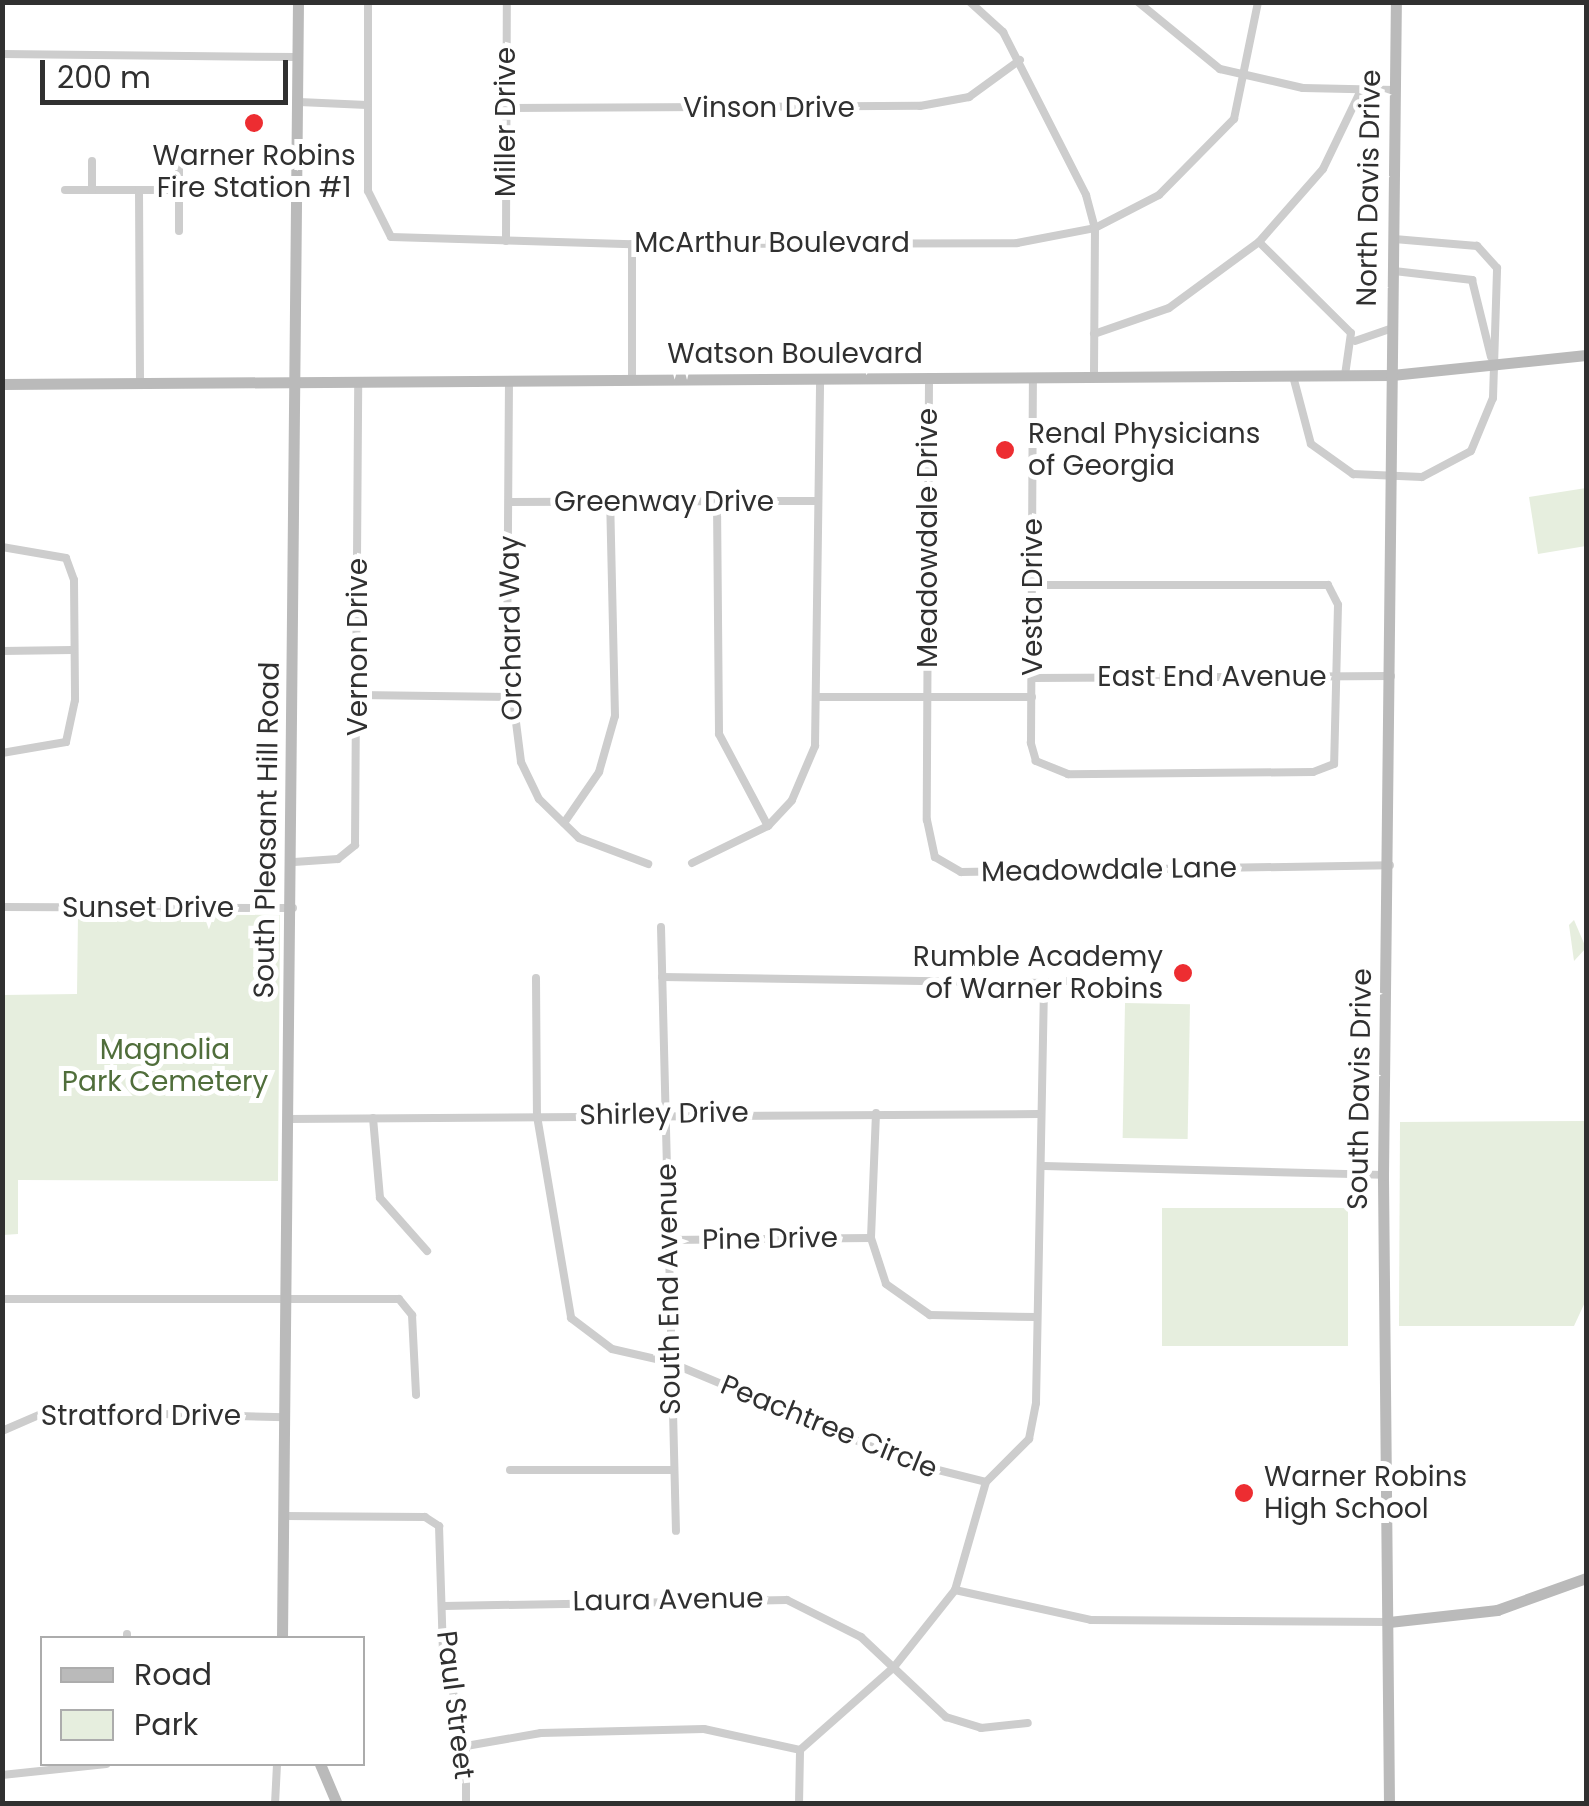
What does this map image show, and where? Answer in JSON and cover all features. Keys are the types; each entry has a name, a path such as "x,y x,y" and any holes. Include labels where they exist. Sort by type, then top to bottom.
{"street":[{"name":"South Pleasant Hill Road","path":"281,1636 294,862 298,2"},
{"name":"McArthur Boulevard","path":"368,2 368,191 391,237 632,244 1017,243 1095,228 1185,173 1234,119 1249,78 1258,2"},
{"name":"Miller Drive","path":"506,242 507,2"},
{"path":"970,2 1020,60 1095,228 1094,377"},
{"path":"1138,2 1194,54 1249,78 1395,90"},
{"name":"North Davis Drive","path":"1392,375 1396,2"},
{"path":"2,54 298,57"},
{"name":"Vinson Drive","path":"506,108 920,106 969,96 1020,60"},
{"path":"1094,334 1169,308 1259,242 1323,169 1361,90"},
{"path":"299,102 367,104"},
{"path":"179,145 179,231"},
{"path":"92,161 92,190"},
{"path":"65,190 180,190"},
{"path":"140,190 140,383"},
{"path":"1293,376 1312,444 1353,474 1392,480 1449,467 1470,451 1490,412 1491,256 1450,240 1394,239"},
{"path":"1259,242 1355,340"},
{"path":"632,244 632,380"},
{"path":"1394,271 1472,280 1492,364"},
{"path":"1355,340 1392,328"},
{"path":"1345,375 1355,340"},
{"name":"Watson Boulevard","path":"2,384 1392,375 1586,355"},
{"name":"South Davis Drive","path":"1389,1804 1384,1175 1392,375"},
{"path":"692,864 768,826 810,765 820,698 820,378"},
{"name":"Meadowdale Drive","path":"928,697 929,378"},
{"name":"Vesta Drive","path":"1033,378 1033,753 1054,773 1313,772 1337,757 1338,677"},
{"name":"Orchard Way","path":"509,380 510,697 528,780 564,822 593,847 648,864"},
{"name":"Vernon Drive","path":"294,862 338,859 355,844 358,382"},
{"name":"Greenway Drive","path":"509,502 818,501"},
{"path":"564,822 599,772 616,716 610,502"},
{"path":"717,504 719,734 768,826"},
{"path":"2,547 66,558 72,650 66,742 2,752"},
{"path":"1032,585 1328,586 1338,605 1338,677"},
{"path":"2,651 72,650"},
{"name":"East End Avenue","path":"1032,678 1391,676"},
{"path":"358,695 510,697"},
{"name":"Meadowdale Lane","path":"928,697 927,820 944,866 1390,865"},
{"path":"820,698 1032,697"},
{"name":"Sunset Drive","path":"2,907 292,908"},
{"name":"South End Avenue","path":"661,927 676,1530"},
{"name":"Peachtree Circle","path":"536,978 537,1116 571,1318 612,1348 669,1362 910,1463 986,1482"},
{"path":"662,978 1044,983 1081,980"},
{"path":"800,1804 800,1750 894,1668 955,1590 986,1482 1029,1439 1044,1166 1039,1114 1044,983"},
{"path":"876,1114 871,1238 877,1271 912,1306 947,1317 1036,1317"},
{"name":"Shirley Drive","path":"288,1118 1039,1114"},
{"path":"373,1118 380,1198 427,1251"},
{"path":"1044,1166 1384,1175"},
{"name":"Pine Drive","path":"670,1240 871,1238"},
{"path":"2,1299 399,1299 412,1314 416,1395"},
{"name":"Stratford Drive","path":"2,1431 48,1411 285,1418"},
{"path":"510,1470 673,1470"},
{"name":"Paul Street","path":"284,1516 430,1518 439,1526 444,1660 466,1746 466,1804"},
{"path":"955,1590 1091,1620 1389,1622 1497,1610 1586,1578"},
{"name":"Laura Avenue","path":"444,1606 772,1598 827,1613 894,1668 946,1718 981,1728 1028,1723"},
{"path":"466,1746 541,1733 704,1729 800,1750"},
{"path":"2,1775 87,1766"},
{"path":"275,1804 277,1766"},
{"path":"321,1766 337,1804"}],"green space":[{"path":"1586,488 1586,546 1538,554 1529,497"},
{"name":"Magnolia Park Cemetery","path":"78,914 280,915 278,1181 18,1180 18,1234 3,1235 3,995 77,994"},
{"path":"1574,920 1586,948 1574,961 1569,925"},
{"path":"1125,1003 1190,1004 1188,1139 1123,1138"},
{"path":"1586,1121 1586,1300 1574,1326 1399,1326 1400,1122"},
{"path":"1162,1208 1348,1208 1348,1346 1162,1346"}],"place":[{"name":"Warner Robins Fire Station #1","path":"254,123"},
{"name":"Renal Physicians of Georgia","path":"1005,450"},
{"name":"Rumble Academy of Warner Robins","path":"1183,973"},
{"name":"Warner Robins High School","path":"1244,1493"}]}
